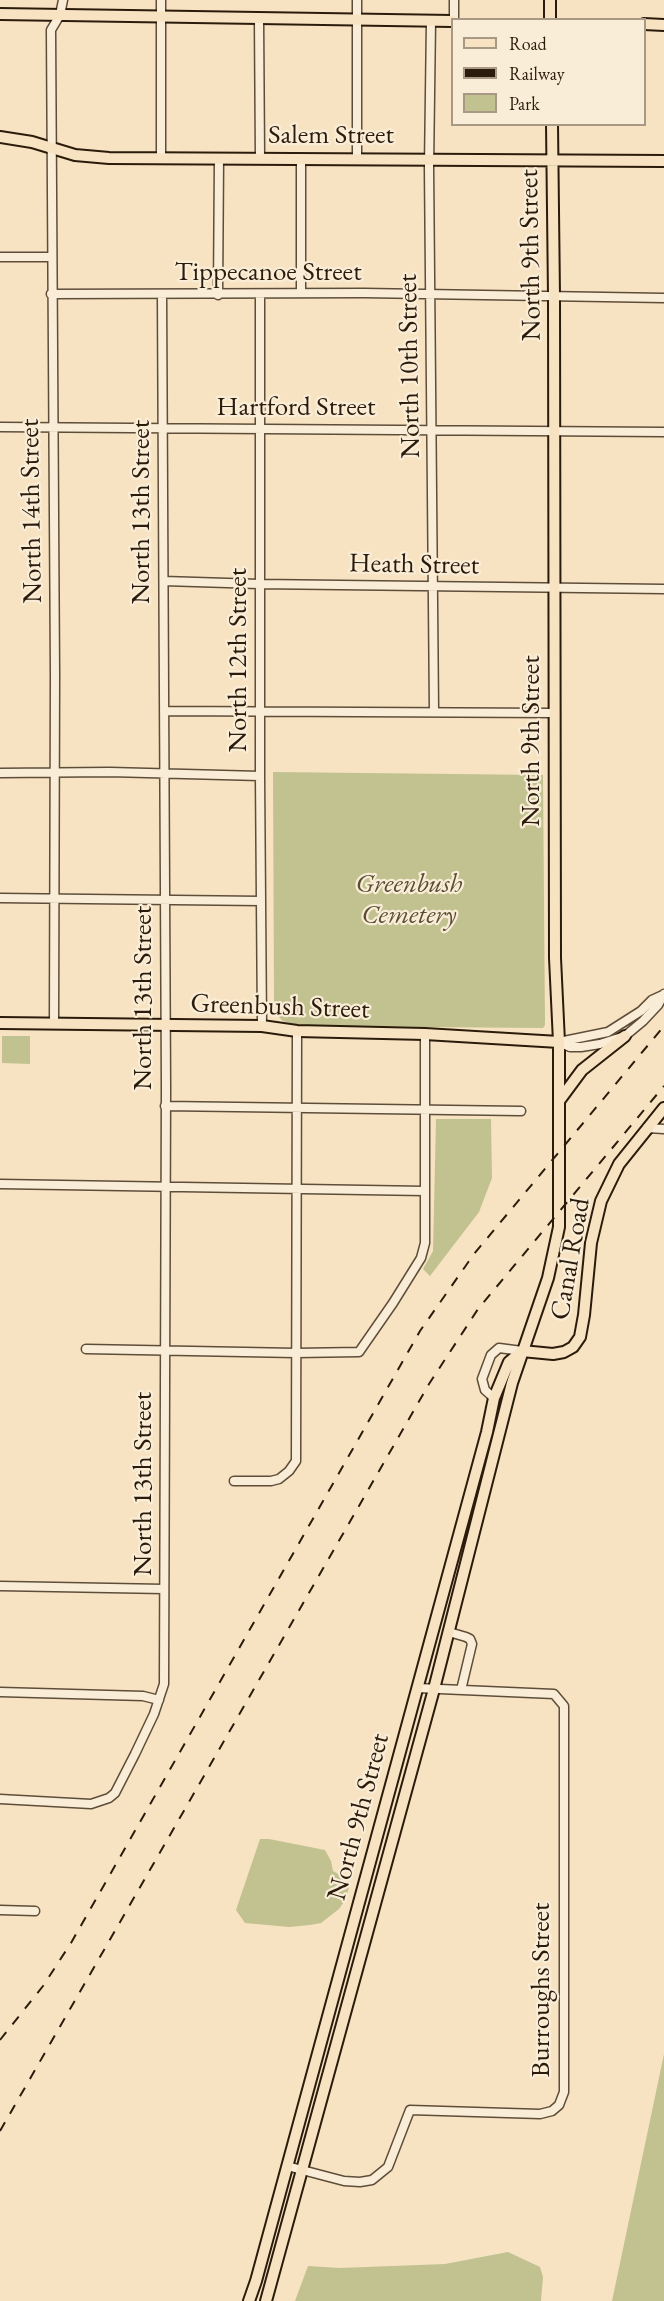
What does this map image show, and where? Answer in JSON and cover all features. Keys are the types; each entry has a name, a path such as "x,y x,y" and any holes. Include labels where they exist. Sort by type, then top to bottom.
{"main road":[{"path":"550,0 550,18"},
{"path":"0,14 161,18 451,20"},
{"path":"646,24 664,24"},
{"name":"North 9th Street","path":"266,2301 434,1689 512,1383 548,1278 559,1227 559,1042 555,958 552,126"},
{"name":"Salem Street","path":"0,137 32,142 87,157 664,161"},
{"name":"Greenbush Street","path":"0,1023 262,1026 297,1030 425,1034 559,1042"},
{"path":"559,1101 582,1070 625,1036"},
{"name":"Canal Road","path":"522,1351 553,1354 564,1352 573,1347 580,1337 591,1243 601,1201 619,1164 664,1108"},
{"name":"North 9th Street","path":"249,2301 488,1432 494,1398 508,1362 522,1351"}],"street":[{"name":"North 14th Street","path":"54,1024 55,675 51,30 60,15 63,0"},
{"path":"161,0 161,159"},
{"path":"357,0 357,159"},
{"path":"453,18 454,0"},
{"path":"259,19 260,159"},
{"name":"North 10th Street","path":"431,21 429,159 434,711"},
{"path":"218,295 219,158"},
{"path":"301,158 301,293"},
{"path":"0,256 51,257"},
{"name":"Tippecanoe Street","path":"51,294 301,293 664,298"},
{"name":"North 13th Street","path":"0,1799 91,1804 109,1798 115,1793 135,1754 164,1684 166,1026 162,294"},
{"name":"North 12th Street","path":"261,294 259,584 262,1026"},
{"name":"Hartford Street","path":"0,427 664,432"},
{"name":"Heath Street","path":"164,581 664,589"},
{"path":"165,711 554,713"},
{"path":"0,773 164,773 260,776"},
{"path":"0,898 261,901"},
{"path":"559,1042 608,1032 664,994"},
{"path":"559,1042 570,1047 581,1047 625,1036 658,1005 664,994"},
{"path":"234,1481 279,1479 296,1461 297,1030"},
{"path":"86,1350 359,1352 393,1304 421,1258 425,1243 425,1034"},
{"path":"165,1106 521,1111"},
{"path":"647,1128 664,1129"},
{"path":"0,1184 425,1191"},
{"path":"494,1398 486,1390 482,1379 491,1355 499,1348 522,1351"},
{"path":"0,1586 164,1589"},
{"path":"449,1632 470,1639 472,1644 461,1690"},
{"name":"Burroughs Street","path":"287,2166 344,2181 372,2180 388,2166 410,2110 540,2114 552,2111 559,2105 564,2092 564,1706 554,1694 417,1688"},
{"path":"0,1692 143,1696 159,1700"},
{"path":"0,1910 34,1911"}],"green space":[{"name":"Greenbush Cemetery","path":"273,772 543,775 545,1025 543,1028 299,1026 283,1021 278,1016 274,1002"},
{"path":"2,1036 30,1036 30,1064 2,1063"},
{"path":"436,1119 491,1119 492,1178 479,1212 430,1276 423,1269 433,1251"},
{"path":"260,1839 325,1850 333,1871 350,1883 346,1899 339,1909 321,1923 310,1925 289,1927 245,1923 236,1910"},
{"path":"664,2054 664,2301 612,2301"},
{"path":"508,2252 540,2267 543,2277 541,2301 295,2301 308,2266 340,2268 445,2264"}],"railway":[{"path":"0,2040 43,1986 71,1943 420,1331 474,1254 664,1026"},
{"path":"0,2131 429,1384 478,1309 664,1086"}]}
